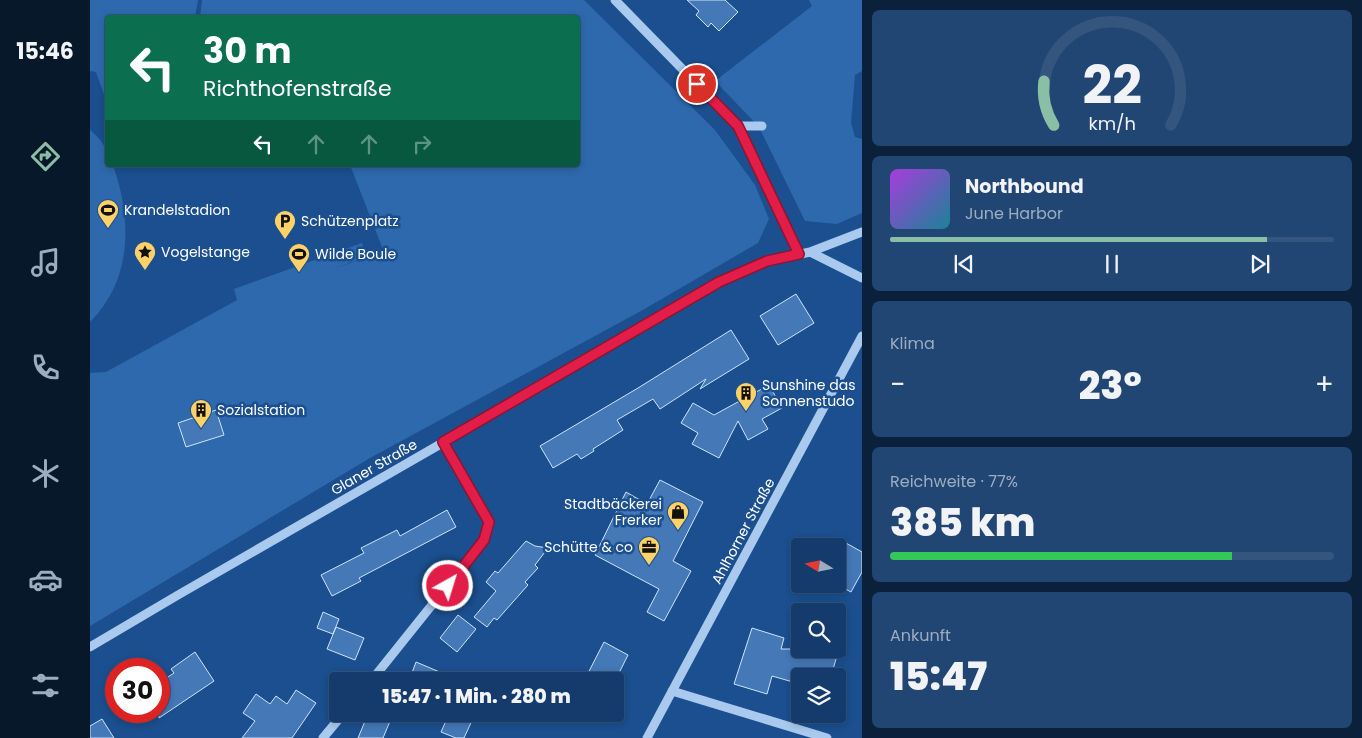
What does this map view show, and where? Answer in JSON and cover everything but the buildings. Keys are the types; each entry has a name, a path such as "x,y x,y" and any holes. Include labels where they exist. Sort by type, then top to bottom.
{"street":[{"path":"615,0 738,126 799,254"},
{"path":"738,126 762,126"},
{"name":"Glaner Straße","path":"90,647 719,282 767,261 810,252 862,232"},
{"path":"810,252 862,278"},
{"name":"Ahlhorner Straße","path":"647,738 862,336"},
{"path":"377,672 484,540 489,522 443,442"},
{"path":"672,691 827,738"},
{"path":"323,738 337,722"}],"shaded area":[{"path":"90,0 198,0 195,15 105,15 105,97 96,72 90,71"},
{"path":"202,0 584,0 715,130 755,185 769,219 758,243 641,311 370,458 90,626 90,373 106,372 237,300 234,289 362,243 366,257 332,269 384,252 351,167 580,167 580,15 200,15"},
{"path":"809,0 862,0 862,71 855,75 851,123 855,137 862,139 862,213 837,224 805,221 759,127 715,81 812,6"},
{"name":"Krandelstadion","path":"90,130 104,145 105,167 114,167 124,209 125,229 121,269 114,288 104,306 90,322"}],"place":[{"name":"Krandelstadion","path":"108,229"},
{"name":"Schützenplatz","path":"285,240"},
{"name":"Vogelstange","path":"145,271"},
{"name":"Wilde Boule","path":"299,273"},
{"name":"Sunshine das Sonnenstudo","path":"746,412"},
{"name":"Sozialstation","path":"201,429"},
{"name":"Stadtbäckerei Frerker","path":"678,531"},
{"name":"Schütte & co","path":"649,566"}],"route":[{"path":"448,586 484,540 489,522 443,442 719,282 767,261 799,254 738,126 697,84"}]}
